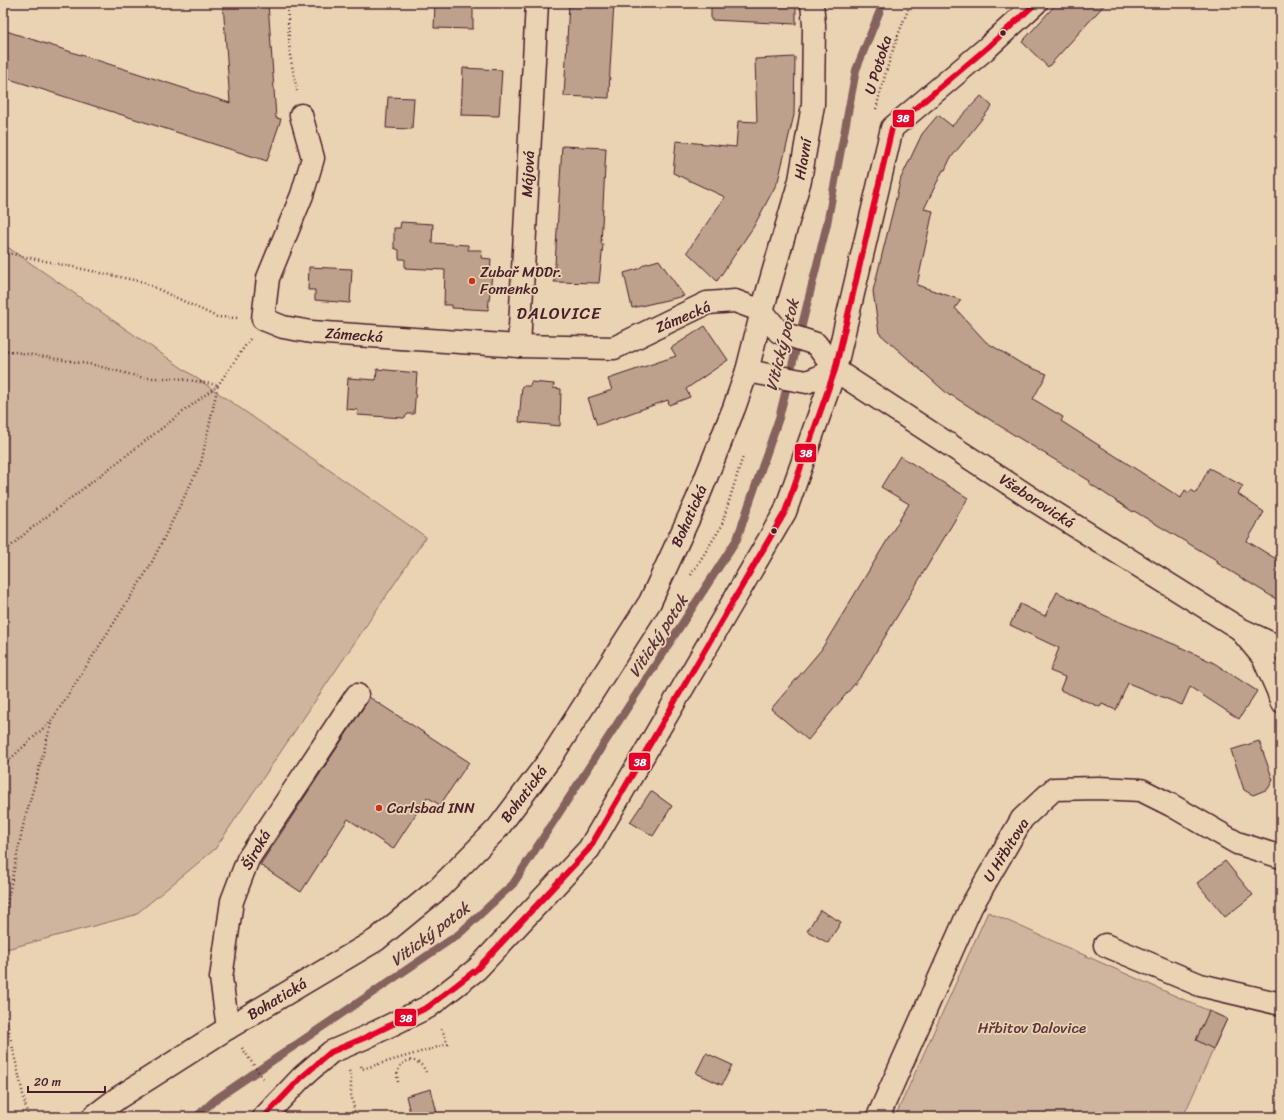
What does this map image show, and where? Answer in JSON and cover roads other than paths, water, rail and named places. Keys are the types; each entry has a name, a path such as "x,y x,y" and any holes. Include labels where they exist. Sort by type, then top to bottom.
{"street":[{"name":"Májová","path":"519,346 537,3"},
{"name":"Hlavní","path":"762,311 800,180 813,105 814,25 812,3"},
{"path":"264,1117 302,1077 331,1052 428,1007 477,969 589,849 786,512 835,370 892,128 988,47 1036,3"},
{"name":"Zámecká","path":"301,115 312,158 302,195 268,278 263,319 283,327 311,332 519,346 614,348 708,303 735,301 762,311"},
{"path":"762,311 779,332 816,344 835,370"},
{"name":"Bohatická","path":"93,1117 118,1098 228,1028 376,940 439,888 498,828 550,759 650,602 697,500 734,408 757,372 762,311"},
{"path":"757,372 807,382 835,370"},
{"name":"Všeborovická","path":"835,370 1031,498 1240,629 1281,648"},
{"name":"Všeborovická","path":"1240,629 1263,657 1281,701"},
{"name":"Široká","path":"228,1028 221,978 232,901 248,859 357,695"},
{"name":"U Hřbitova","path":"878,1117 971,907 1022,819 1054,789 1098,788 1141,790 1171,805 1237,843 1281,857"},
{"path":"1105,945 1200,985 1281,1004"}],"waterway":[{"name":"Vitický potok","path":"196,1117 216,1099 459,934 513,884 737,539 779,418 827,224 856,70 883,3"}],"place":[{"name":"Zubař MDDr. Fomenko","path":"472,281"},
{"name":"Carlsbad INN","path":"379,808"}],"district":[{"name":"DALOVICE","path":"559,313"}],"park label":[{"name":"Hřbitov Dalovice","path":"1032,1028"}]}
